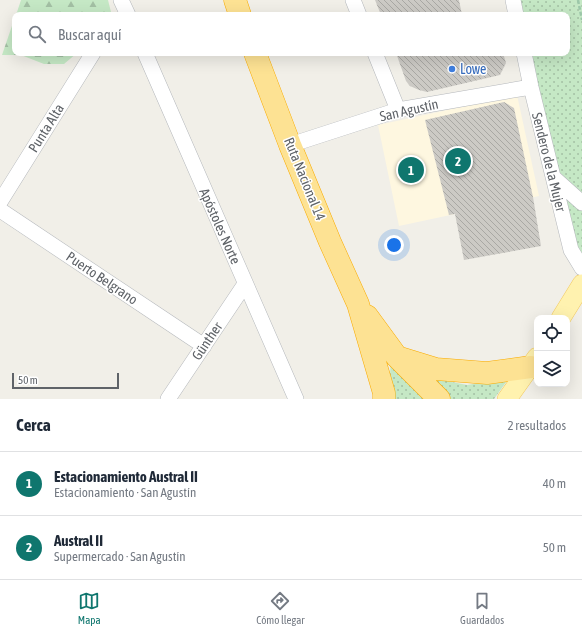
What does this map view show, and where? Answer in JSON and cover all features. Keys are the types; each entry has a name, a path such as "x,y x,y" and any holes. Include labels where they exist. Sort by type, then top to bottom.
{"highway":[{"path":"235,0 239,12"},
{"name":"Ruta Nacional 14","path":"256,56 290,145 330,242 358,304 384,393 384,399"},
{"name":"Ruta Nacional 14","path":"358,304 397,357 439,399"},
{"path":"397,357 436,369 487,373 534,362"}],"main road":[{"path":"563,315 582,284"},
{"path":"507,399 534,362"},
{"path":"523,399 534,362"}],"street":[{"path":"122,0 127,12"},
{"path":"353,0 358,12"},
{"path":"512,0 515,12"},
{"name":"Punta Alta","path":"0,202 91,56"},
{"name":"Apóstoles Norte","path":"146,56 296,399"},
{"path":"376,56 398,110"},
{"name":"Sendero de la Mujer","path":"525,56 571,250 582,268"},
{"name":"San Agustín","path":"290,145 398,110 531,87"},
{"path":"553,177 582,203"},
{"name":"Puerto Belgrano","path":"0,210 204,346"},
{"name":"Günther","path":"168,399 245,284"}],"path":[{"path":"578,0 582,20"}],"shaded area":[{"path":"517,95 539,196 399,226 378,125"}],"green space":[{"path":"21,0 108,0 111,12 17,12"},
{"path":"513,0 582,0 582,268 525,56 570,56 570,12 515,12"},
{"path":"12,26 12,55 2,55"},
{"path":"24,56 73,56 64,64 44,64"},
{"path":"391,354 432,399 389,399"},
{"path":"427,377 467,385 509,378 494,399 450,399"}],"building":[{"path":"375,0 459,0 461,12 380,12"},
{"name":"Lowe","path":"397,56 504,56 506,63 500,75 427,92 410,86 406,81"},
{"path":"504,102 514,108 533,197 541,246 464,260 455,214 449,215 425,120"}],"place":[{"name":"Lowe","path":"452,69"},
{"name":"Austral II","path":"458,161"},
{"name":"Estacionamiento Austral II","path":"411,170"}]}
